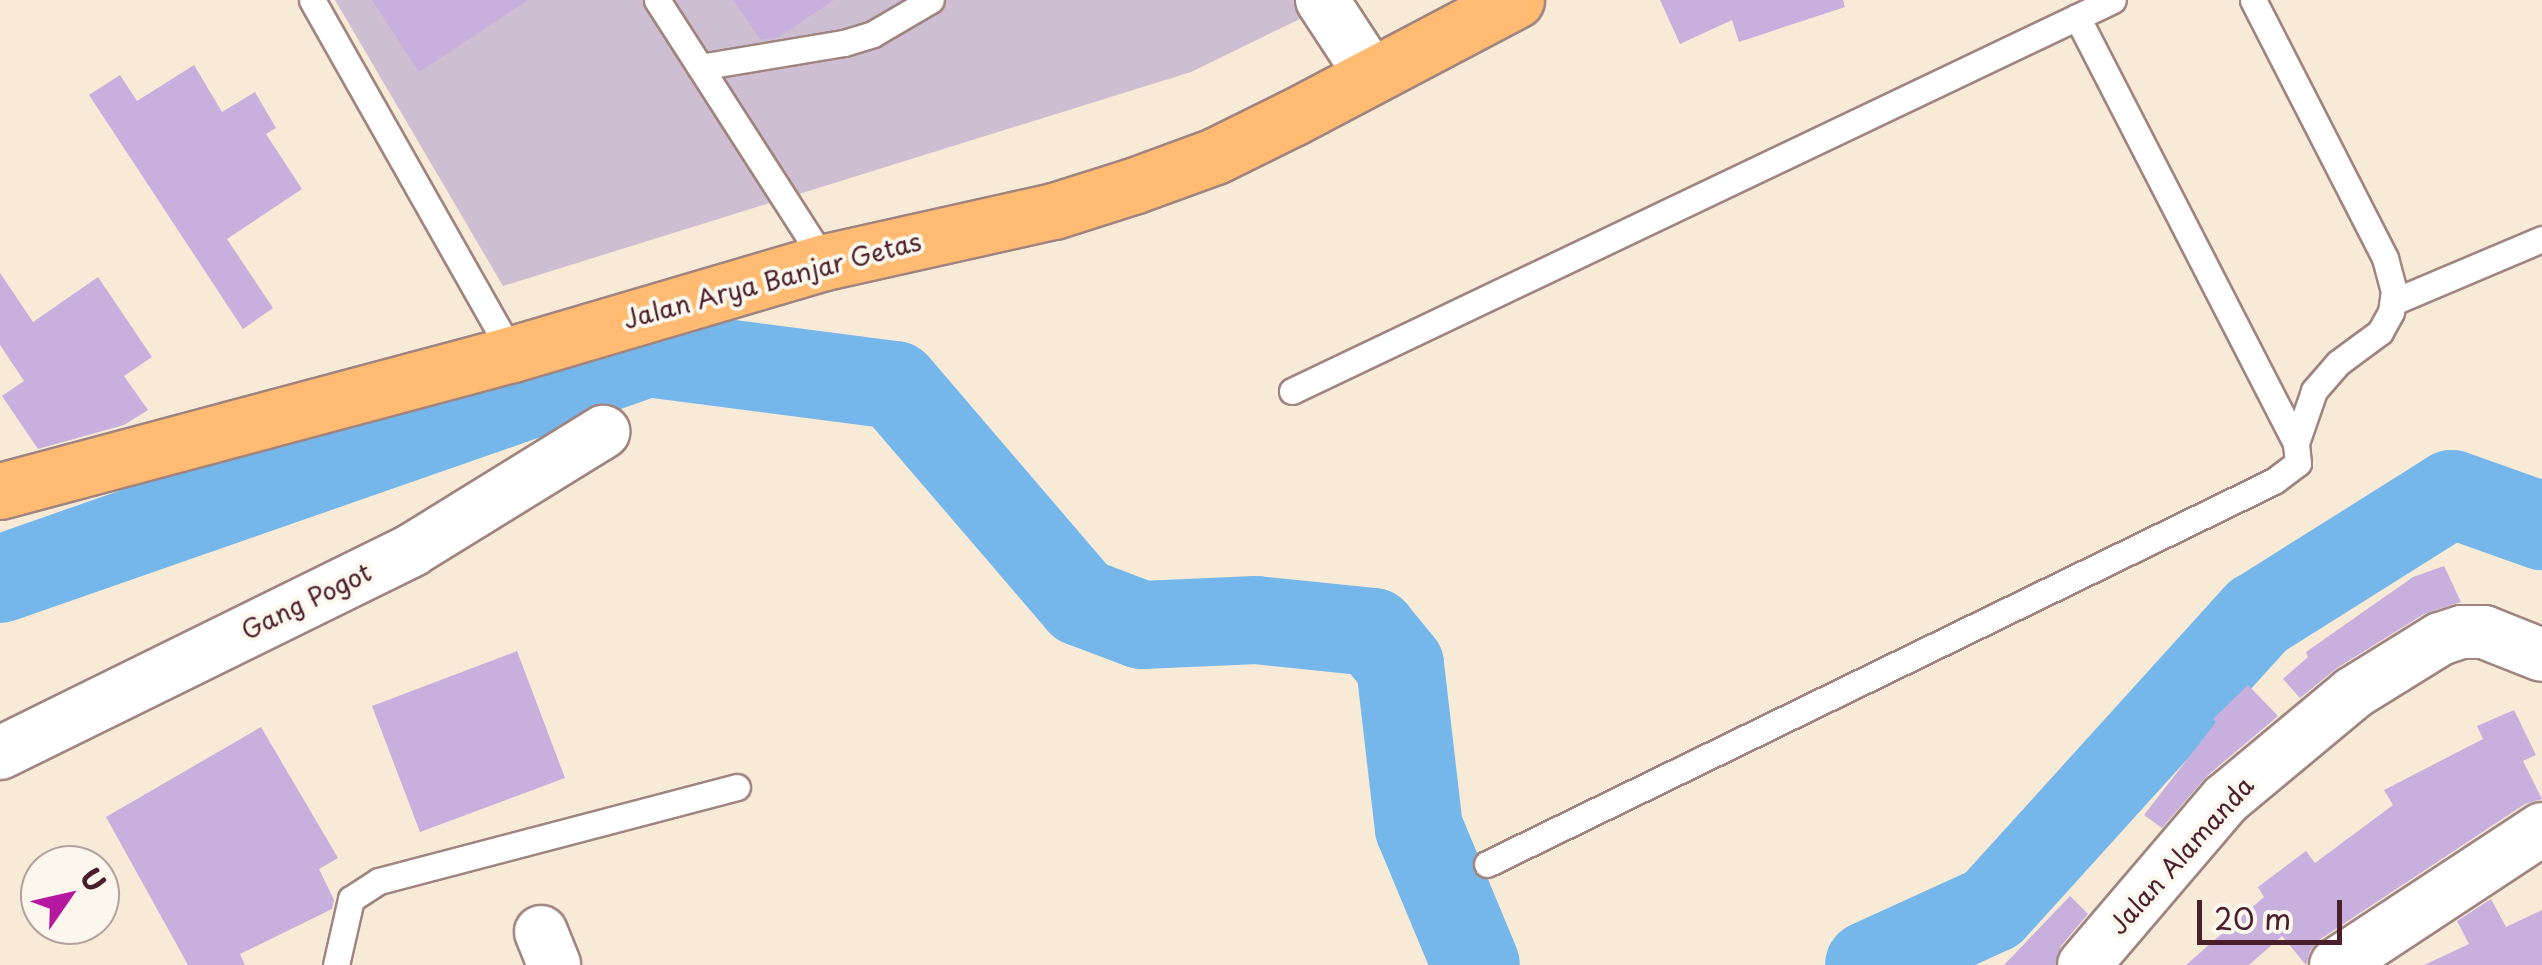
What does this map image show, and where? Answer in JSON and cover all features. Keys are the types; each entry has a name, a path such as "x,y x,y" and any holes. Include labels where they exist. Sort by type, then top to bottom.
{"highway":[{"name":"Jalan Arya Banjar Getas","path":"0,492 512,354 825,262 1054,211 1133,186 1214,156 1516,0"}],"street":[{"path":"1322,0 1371,75"},
{"name":"Gang Pogot","path":"0,753 412,550 603,432"},
{"name":"Jalan Alamanda","path":"2084,965 2226,799 2353,693 2440,638 2462,632 2484,632 2542,655"},
{"path":"2336,965 2542,830"}],"lane":[{"path":"312,0 512,354"},
{"path":"657,0 825,262"},
{"path":"700,67 844,43 873,34 930,0"},
{"path":"1292,391 2113,0"},
{"path":"2253,0 2390,268 2393,302 2380,332 2338,363 2314,391 2296,443"},
{"path":"1487,864 2274,481 2298,463 2296,443 2077,17"},
{"path":"2393,302 2542,239"},
{"path":"355,965 338,952 351,899 379,881 738,788"}],"shaded area":[{"path":"335,0 1296,0 1306,16 1191,72 503,286"}],"building":[{"path":"372,0 528,0 419,72"},
{"path":"733,0 834,0 779,37 761,40"},
{"path":"1660,0 1843,0 1845,7 1739,42 1732,20 1680,44"},
{"path":"194,65 222,112 255,92 276,128 266,134 302,189 227,239 273,308 243,329 89,95 120,75 137,101"},
{"path":"0,273 33,322 98,277 152,357 124,376 148,410 124,425 38,449 2,396 24,381 0,345"},
{"path":"2444,566 2461,602 2424,614 2337,668 2300,698 2283,679 2308,657 2306,652 2413,577"},
{"path":"517,651 565,778 420,832 372,706"},
{"path":"2248,685 2278,716 2207,776 2162,828 2144,815 2216,722 2213,719"},
{"path":"2514,710 2536,755 2523,761 2542,799 2525,804 2319,940 2306,965 2282,936 2249,965 2186,965 2264,897 2258,887 2306,851 2315,863 2393,805 2384,790 2483,739 2477,726"},
{"path":"261,727 338,858 319,869 334,900 332,909 240,954 245,965 188,965 106,817"},
{"path":"2070,896 2088,914 2061,946 2055,965 2004,965"},
{"path":"2491,899 2506,927 2542,910 2542,965 2424,965 2469,944 2457,921"}],"waterway":[{"path":"0,579 648,353 895,385 1081,602 1142,625 1256,620 1373,632 1400,665 1419,828 1476,965"},
{"path":"1869,965 1992,909 2258,616 2452,494 2542,526"}]}
